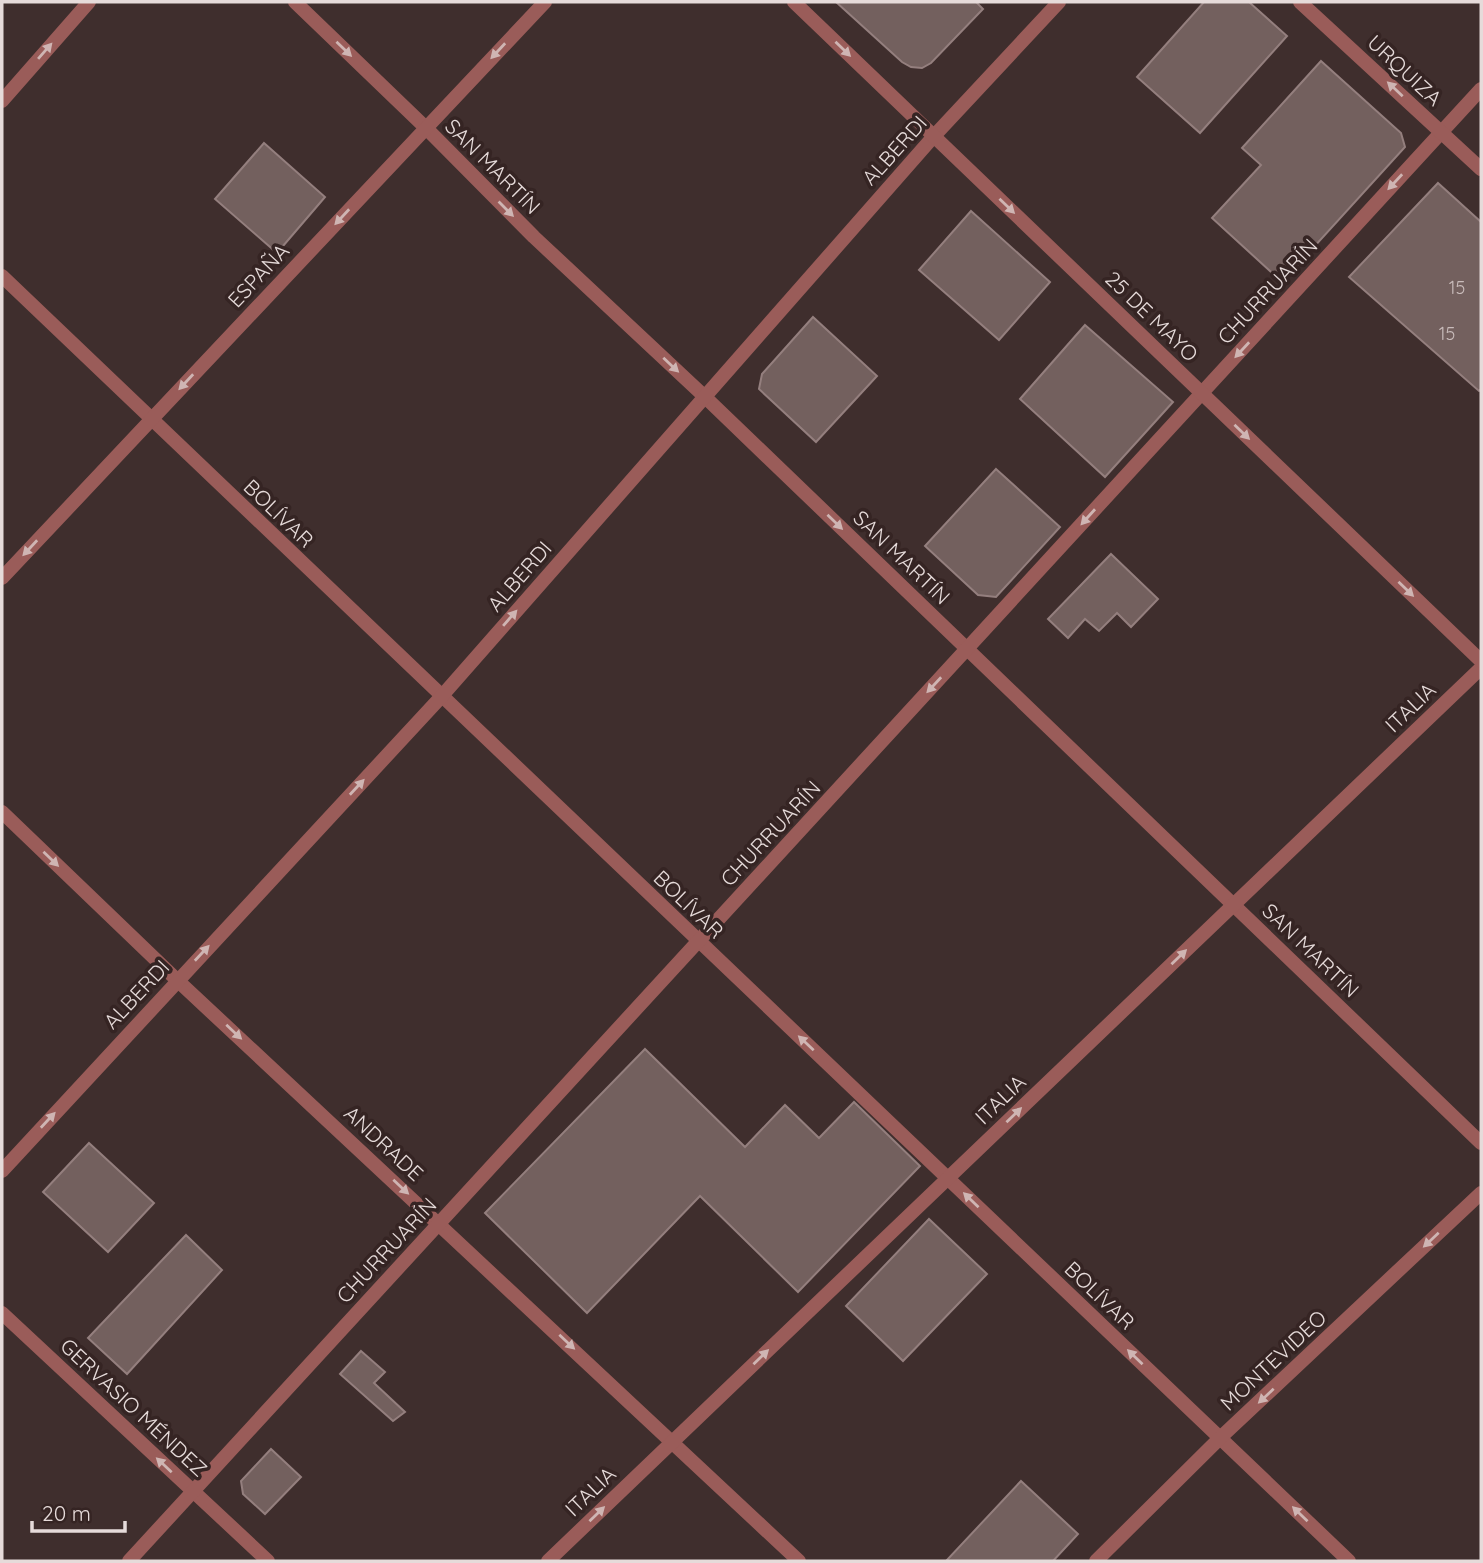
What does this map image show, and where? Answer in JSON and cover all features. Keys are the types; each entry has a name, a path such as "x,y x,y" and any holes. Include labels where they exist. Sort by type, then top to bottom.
{"street":[{"path":"2,101 89,2"},
{"name":"SAN MARTÍN","path":"295,2 534,237 704,396 1481,1143"},
{"name":"ESPAÑA","path":"2,578 545,2"},
{"name":"25 DE MAYO","path":"794,2 1481,661"},
{"name":"ALBERDI","path":"2,1171 441,697 934,136 1059,2"},
{"name":"URQUIZA","path":"1300,2 1481,169"},
{"name":"CHURRUARÍN","path":"129,1561 1481,89"},
{"name":"BOLÍVAR","path":"2,276 1349,1561"},
{"name":"ITALIA","path":"548,1561 1481,668"},
{"name":"ANDRADE","path":"2,812 177,980 799,1561"},
{"name":"MONTEVIDEO","path":"1096,1561 1220,1438 1481,1193"},
{"name":"GERVASIO MÉNDEZ","path":"2,1313 268,1561"}],"building":[{"path":"836,2 976,2 983,9 931,63 922,68 911,67 902,62"},
{"path":"1204,2 1249,2 1287,36 1200,133 1137,77"},
{"path":"1321,61 1401,133 1405,147 1282,282 1212,218 1261,165 1242,148"},
{"path":"264,143 325,197 277,253 215,199"},
{"path":"1438,183 1481,222 1479,391 1349,277"},
{"path":"971,211 1050,282 999,340 919,270"},
{"path":"813,317 877,376 816,442 759,389 762,374"},
{"path":"1085,325 1173,402 1105,477 1020,399"},
{"path":"996,469 1060,527 996,597 978,595 925,546"},
{"path":"1111,554 1158,599 1131,627 1117,613 1099,631 1085,619 1068,638 1048,619"},
{"path":"645,1049 745,1147 785,1105 819,1138 854,1102 920,1166 798,1292 700,1196 587,1313 485,1213"},
{"path":"89,1143 154,1203 108,1252 43,1192"},
{"path":"929,1219 987,1274 903,1361 846,1306"},
{"path":"186,1235 222,1270 127,1374 88,1338"},
{"path":"361,1351 385,1372 374,1383 405,1412 393,1421 340,1374"},
{"path":"271,1449 301,1477 265,1514 243,1494 241,1481"},
{"path":"1021,1481 1078,1534 1053,1561 946,1561"}]}
